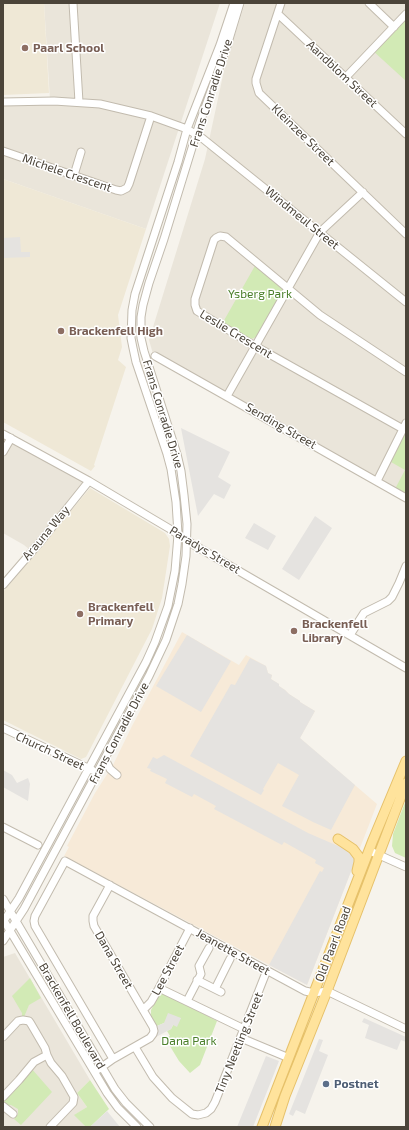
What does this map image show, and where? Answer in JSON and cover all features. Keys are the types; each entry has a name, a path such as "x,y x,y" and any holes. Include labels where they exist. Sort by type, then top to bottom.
{"main road":[{"name":"Old Paarl Road","path":"275,1127 291,1081 327,992 374,853 389,801 406,761"},
{"name":"Old Paarl Road","path":"262,1127 349,905 406,783"},
{"path":"338,839 353,849 359,857 360,862 351,890 349,905"}],"street":[{"path":"73,3 79,102"},
{"name":"Frans Conradie Drive","path":"3,920 19,898 146,662 162,625 171,591 178,534 176,502 171,469 136,362 131,338 132,310 135,294 187,129 220,45 234,3"},
{"name":"Frans Conradie Drive","path":"3,941 24,909 149,676 166,640 178,604 186,556 186,512 181,471 170,432 147,364 140,329 143,305 149,283 240,3"},
{"name":"Kleinzee Street","path":"281,3 256,79 259,93 406,234"},
{"path":"369,3 394,27"},
{"name":"Aandblom Street","path":"278,14 406,134"},
{"path":"346,77 406,14"},
{"name":"Windmeul Street","path":"3,102 54,101 100,104 151,116 187,129 197,134 406,302"},
{"name":"Michele Crescent","path":"3,151 121,191 129,184 151,116"},
{"path":"74,175 81,152"},
{"path":"227,396 320,232 363,192"},
{"name":"Leslie Crescent","path":"404,426 255,346 200,314 195,309 195,299 214,240 220,236 226,237 324,318 406,372"},
{"name":"Sending Street","path":"155,356 406,498"},
{"path":"377,481 404,426"},
{"name":"Paradys Street","path":"3,434 89,481 186,540 406,668"},
{"path":"3,452 11,438"},
{"name":"Arauna Way","path":"3,585 41,541 89,481"},
{"path":"350,635 364,613 388,601 399,583 406,566"},
{"name":"Church Street","path":"3,728 98,773"},
{"path":"105,759 110,769 117,775"},
{"path":"3,827 38,845"},
{"path":"374,853 406,867"},
{"name":"Jeanette Street","path":"113,1060 35,926 35,916 65,861 305,991 314,993 327,992 406,1029"},
{"name":"Dana Street","path":"110,886 93,916 92,921 153,1028 153,1034 150,1038 135,1046"},
{"name":"Brackenfell Boulevard","path":"3,899 117,1092 150,1127"},
{"name":"Brackenfell Boulevard","path":"3,920 94,1073 118,1108 137,1127"},
{"name":"Lee Street","path":"143,1010 151,1002 190,928"},
{"path":"187,1001 201,974 199,966 209,948"},
{"path":"198,980 218,991 230,959"},
{"name":"Tiny Neetling Street","path":"135,1046 153,1077 172,1098 192,1114 198,1115 206,1113 211,1109 215,1102 267,970"},
{"path":"159,988 244,1029"},
{"path":"3,1037 18,1021 27,1020 32,1024 51,1063 62,1076 74,1097 73,1103 50,1127"},
{"path":"241,1038 289,1058"},
{"path":"94,1073 135,1046"},
{"path":"3,1097 32,1064 47,1055"},
{"path":"3,1106 13,1114"}],"shaded area":[{"name":"Paarl School","path":"3,3 44,3 49,93 3,95"},
{"path":"44,3 220,3 146,229 3,179 3,102 50,100"},
{"path":"245,3 406,3 406,498 153,354 149,340 205,159 225,66"},
{"name":"Brackenfell High","path":"3,179 146,229 118,315 122,347 118,360 126,367 94,465 95,466 91,471 3,422"},
{"path":"20,237 21,252 30,252 30,257 3,258 3,238"},
{"path":"181,428 230,452 218,477 231,485 224,499 214,494 198,516"},
{"path":"3,434 88,481 31,551 24,545 3,533"},
{"name":"Brackenfell Primary","path":"90,488 165,533 169,539 170,546 162,598 152,629 86,757 81,759 3,720 3,592"},
{"path":"315,516 332,528 299,580 282,569"},
{"path":"254,523 276,536 268,550 245,538"},
{"path":"182,632 239,665 246,655 266,666 268,673 272,675 271,679 300,702 315,711 300,738 377,804 307,985 64,856 69,847 67,846 95,793 113,765"},
{"path":"187,635 231,661 201,712 156,686"},
{"path":"250,658 266,666 268,673 272,675 271,679 300,702 315,711 300,738 355,785 331,830 282,806 299,775 278,763 261,795 190,756 231,684 235,685"},
{"path":"164,755 308,833 352,852 357,856 307,985 269,965 320,871 322,872 324,868 315,863 316,860 284,842 282,845 214,809 216,806 194,794 192,797 165,783 167,779 147,768 153,757 157,759"},
{"path":"3,770 12,775 17,783 28,778 30,784 28,801 3,787"},
{"path":"15,953 90,1080 77,1093 87,1107 75,1115 86,1127 3,1127 3,957"},
{"path":"168,1013 181,1018 177,1027 173,1025 171,1029 156,1037 157,1026 164,1023"},
{"path":"364,1018 406,1037 406,1042 401,1040 397,1050 365,1038 369,1025 362,1022"},
{"path":"319,1039 323,1040 319,1051 328,1055 305,1114 296,1110 293,1116 289,1114"},
{"path":"266,1056 279,1061 253,1127 237,1127"},
{"path":"107,1111 120,1127 90,1127"}],"green space":[{"path":"406,14 406,81 372,50"},
{"name":"Ysberg Park","path":"256,264 282,287 283,290 257,336 251,339 222,324"},
{"path":"406,431 406,494 395,489 405,470 391,462"},
{"path":"406,800 406,858 395,853 392,846 393,834"},
{"path":"30,978 41,998 29,1005 24,1017 22,1016 22,1013 12,996"},
{"name":"Dana Park","path":"162,994 166,994 217,1021 200,1065 190,1073 179,1061 165,1038 170,1036 167,1031 171,1029 173,1025 181,1018 157,1026 151,1017 151,1010 158,997"},
{"path":"31,1068 52,1092 21,1125 14,1119 18,1114 18,1109 11,1105 6,1106 3,1104 3,1100"},
{"path":"90,1080 109,1109 90,1127 86,1127 74,1115 87,1107 77,1093"}],"place":[{"name":"Paarl School","path":"25,48"},
{"name":"Brackenfell High","path":"61,331"},
{"name":"Brackenfell Primary","path":"80,614"},
{"name":"Brackenfell Library","path":"294,631"},
{"name":"Postnet","path":"326,1084"}]}
